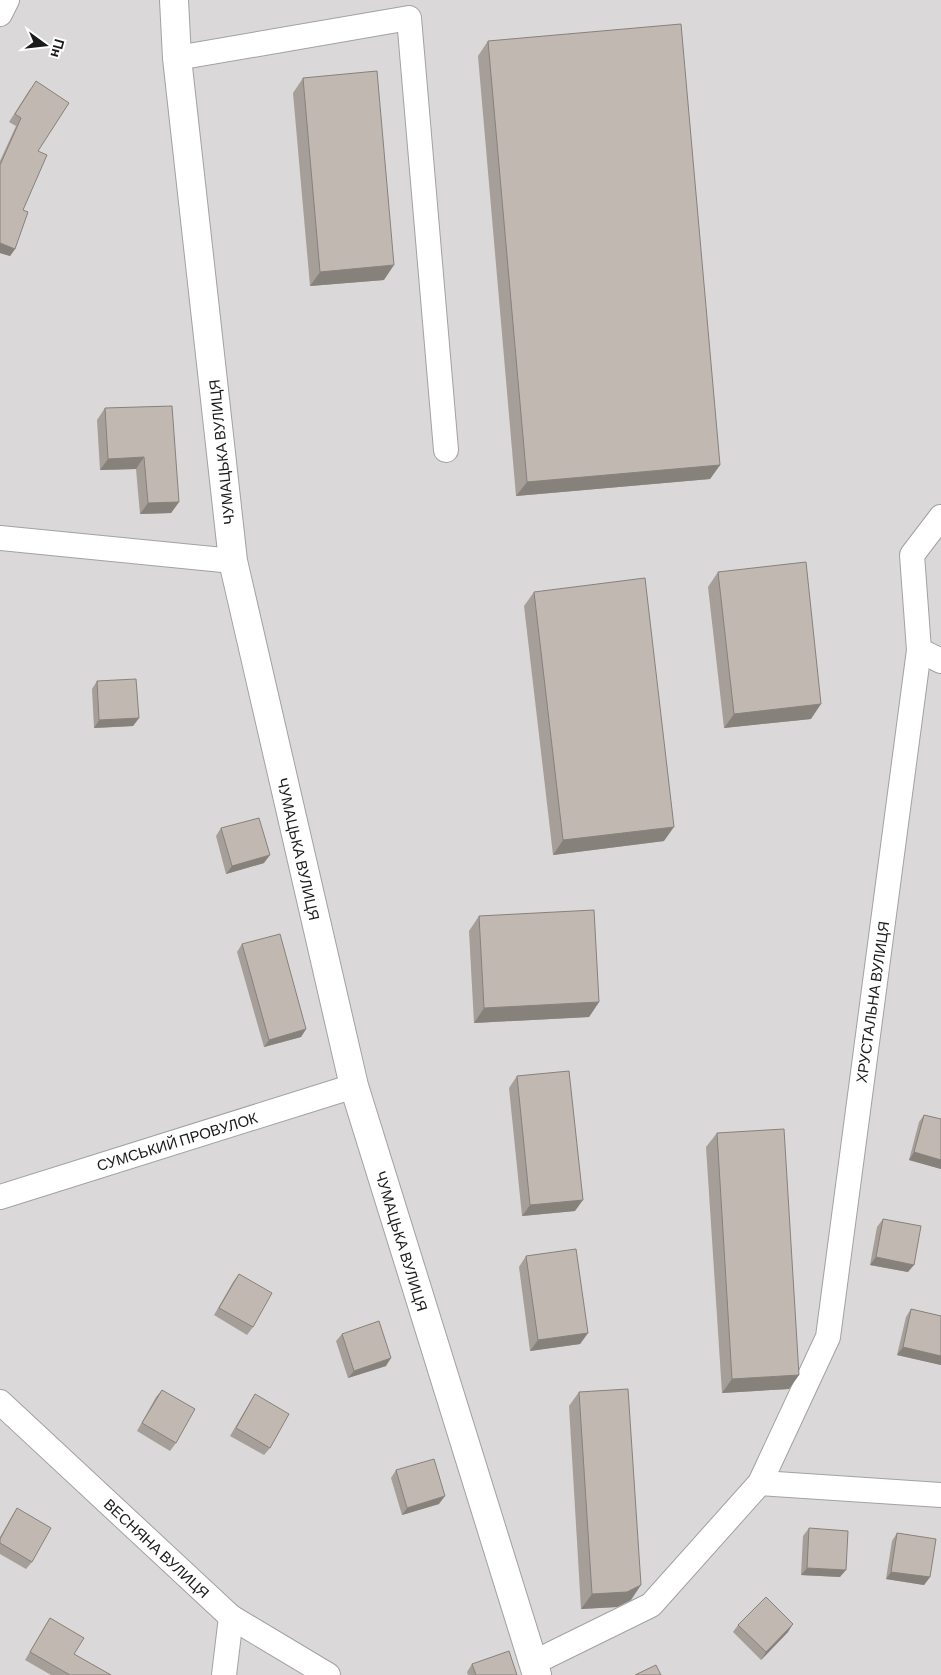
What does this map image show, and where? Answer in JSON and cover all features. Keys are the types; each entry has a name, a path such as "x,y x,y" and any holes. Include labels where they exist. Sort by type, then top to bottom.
{"street":[{"path":"0,14 7,0"},
{"name":"ЧУМАЦЬКА ВУЛИЦЯ","path":"174,0 177,58 233,561 354,1086 535,1669"},
{"path":"177,58 408,18 446,450"},
{"name":"ХРУСТАЛЬНА ВУЛИЦЯ","path":"535,1669 651,1605 760,1483 828,1337 919,650 912,555 941,517"},
{"path":"0,538 233,561"},
{"path":"919,650 941,661"},
{"name":"СУМСЬКИЙ ПРОВУЛОК","path":"0,1197 354,1086"},
{"name":"ВЕСНЯНА ВУЛИЦЯ","path":"0,1402 231,1617 328,1675"},
{"path":"760,1483 941,1495"},
{"path":"224,1675 231,1617"}],"shaded area":[{"path":"0,0 941,0 941,1675 0,1675"}],"building":[{"path":"681,24 720,465 527,482 488,41"},
{"path":"377,71 394,265 320,272 303,78"},
{"path":"36,81 69,103 38,151 47,155 23,210 28,212 15,249 0,243 0,165 21,118 15,114"},
{"path":"172,406 179,502 148,503 144,457 108,459 105,408"},
{"path":"806,562 821,704 734,714 718,572"},
{"path":"645,578 674,827 563,840 534,592"},
{"path":"136,679 139,718 99,720 97,681"},
{"path":"259,818 270,855 232,866 221,828"},
{"path":"594,910 599,1002 484,1008 479,916"},
{"path":"280,934 306,1029 269,1040 242,944"},
{"path":"569,1071 583,1200 530,1205 517,1076"},
{"path":"924,1115 941,1119 941,1160 914,1152"},
{"path":"784,1129 799,1375 732,1379 717,1133"},
{"path":"883,1219 921,1226 914,1265 876,1257"},
{"path":"576,1249 588,1333 538,1340 526,1256"},
{"path":"239,1274 272,1293 253,1327 219,1308"},
{"path":"911,1309 941,1316 941,1356 903,1347"},
{"path":"379,1321 391,1358 354,1371 342,1334"},
{"path":"628,1389 641,1585 627,1592 592,1594 579,1392"},
{"path":"162,1390 195,1409 176,1443 142,1423"},
{"path":"255,1394 289,1414 270,1448 236,1428"},
{"path":"434,1459 445,1496 407,1508 396,1470"},
{"path":"17,1508 51,1528 32,1562 0,1543 0,1539"},
{"path":"809,1528 848,1531 846,1570 807,1568"},
{"path":"897,1533 936,1539 930,1577 891,1572"},
{"path":"766,1597 793,1624 766,1652 738,1625"},
{"path":"50,1618 84,1638 74,1654 111,1675 70,1675 30,1652"},
{"path":"509,1651 517,1675 476,1675 472,1664"},
{"path":"656,1665 661,1675 635,1675"}]}
